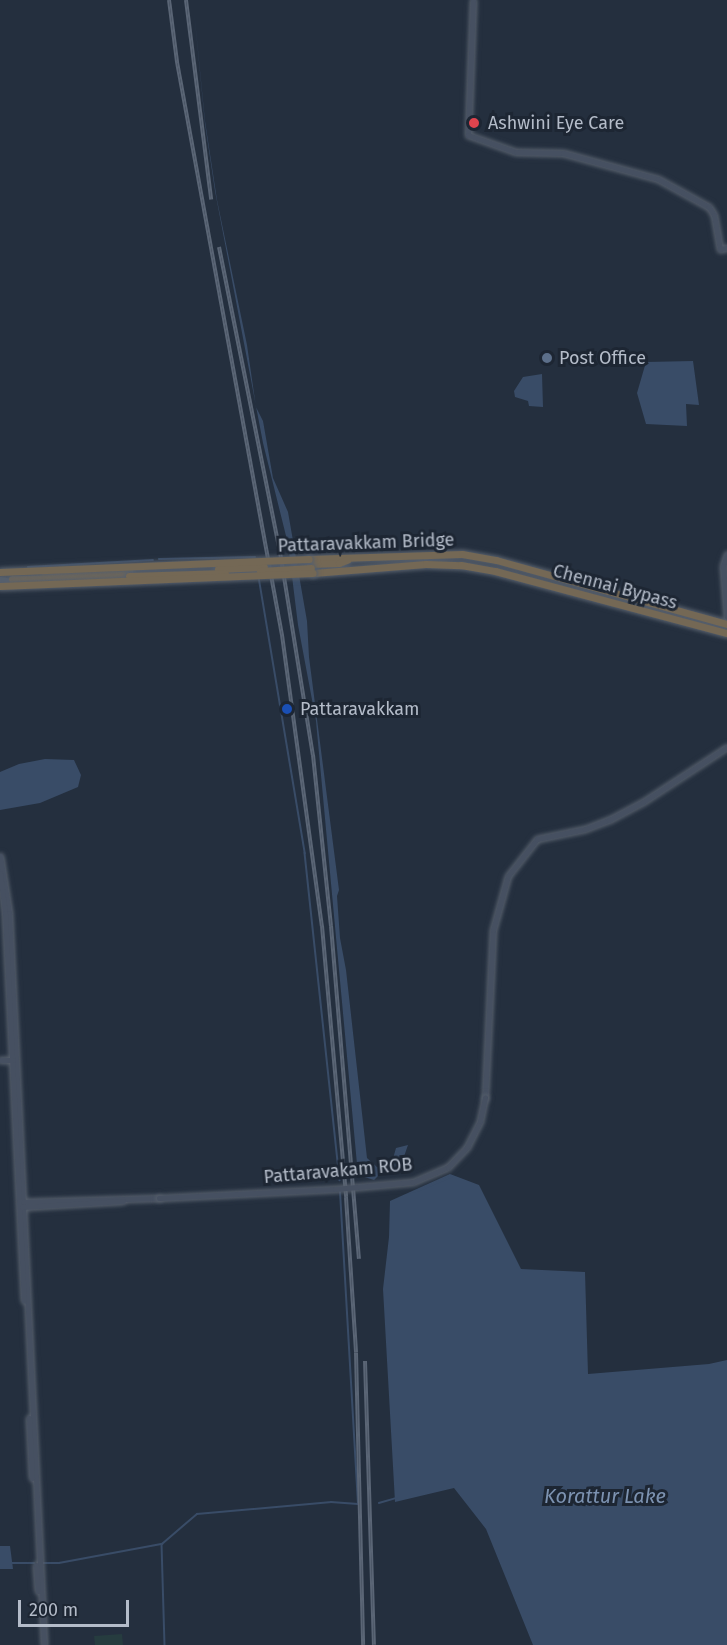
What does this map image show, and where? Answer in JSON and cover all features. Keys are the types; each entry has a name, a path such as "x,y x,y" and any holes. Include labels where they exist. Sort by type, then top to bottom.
{"highway":[{"name":"Pattaravakkam Bridge","path":"0,586 238,577 339,563 353,558 426,554 462,554 496,560"},
{"name":"Chennai Bypass","path":"496,560 727,624"},
{"name":"Pattaravakkam Bridge","path":"0,573 238,563 340,567 353,570 426,564 461,565 495,571"},
{"path":"12,577 311,566"},
{"name":"Chennai Bypass","path":"495,571 727,633"}],"main road":[{"path":"473,0 468,135 516,152 563,153 658,179 711,209 720,249 727,248"},
{"path":"727,554 723,566 727,617"},
{"path":"0,573 12,577 18,587 236,578 235,561 17,570 12,577 0,580"},
{"name":"Pattaravakam ROB","path":"22,1205 335,1189 413,1182 448,1167 467,1147 480,1121 485,1098 493,930 508,876 537,839 585,829 609,820 643,802 727,747"},
{"path":"0,856 9,913 14,1059"},
{"path":"0,871 6,913 22,1205 42,1645"},
{"path":"0,1060 14,1059"}],"green space":[{"path":"122,1634 123,1645 95,1645 94,1636"}],"water":[{"path":"193,0 205,121 217,200 247,345 256,404 215,191 205,124"},
{"path":"693,361 699,405 686,404 687,426 646,424 637,393 646,362"},
{"path":"542,374 543,407 529,406 528,401 515,397 514,391 523,377"},
{"path":"256,407 263,421 273,478 288,512 307,621 309,657 339,890 337,896 340,938 346,970 367,1158 377,1167 392,1162 396,1148 408,1145 400,1168 386,1168 374,1180 358,1175 316,721 298,625 288,544"},
{"path":"45,759 74,760 81,775 78,787 40,803 0,810 0,772 19,764"},
{"name":"Korattur Lake","path":"450,1174 479,1185 521,1269 585,1272 588,1374 709,1364 727,1360 727,1645 533,1645 486,1529 454,1488 395,1502 383,1289 389,1237 390,1201"},
{"path":"0,1546 10,1546 13,1569 0,1569"}],"waterway":[{"path":"159,559 255,557"},
{"path":"28,567 153,560"},
{"path":"259,577 305,853 340,1180"},
{"path":"42,1563 59,1563 162,1544 197,1514 331,1502 358,1504 340,1191"},
{"path":"379,1503 396,1498"},
{"path":"162,1544 165,1645"},
{"path":"12,1563 34,1563"}],"railway":[{"path":"169,0 177,62 282,635 322,926 346,1197 356,1353 363,1645"},
{"path":"186,0 211,199"},
{"path":"219,247 279,546 313,755 331,926 359,1259"},
{"path":"365,1361 374,1645"}],"place":[{"name":"Ashwini Eye Care","path":"474,123"},
{"name":"Post Office","path":"547,358"},
{"name":"Pattaravakkam","path":"287,709"}]}
